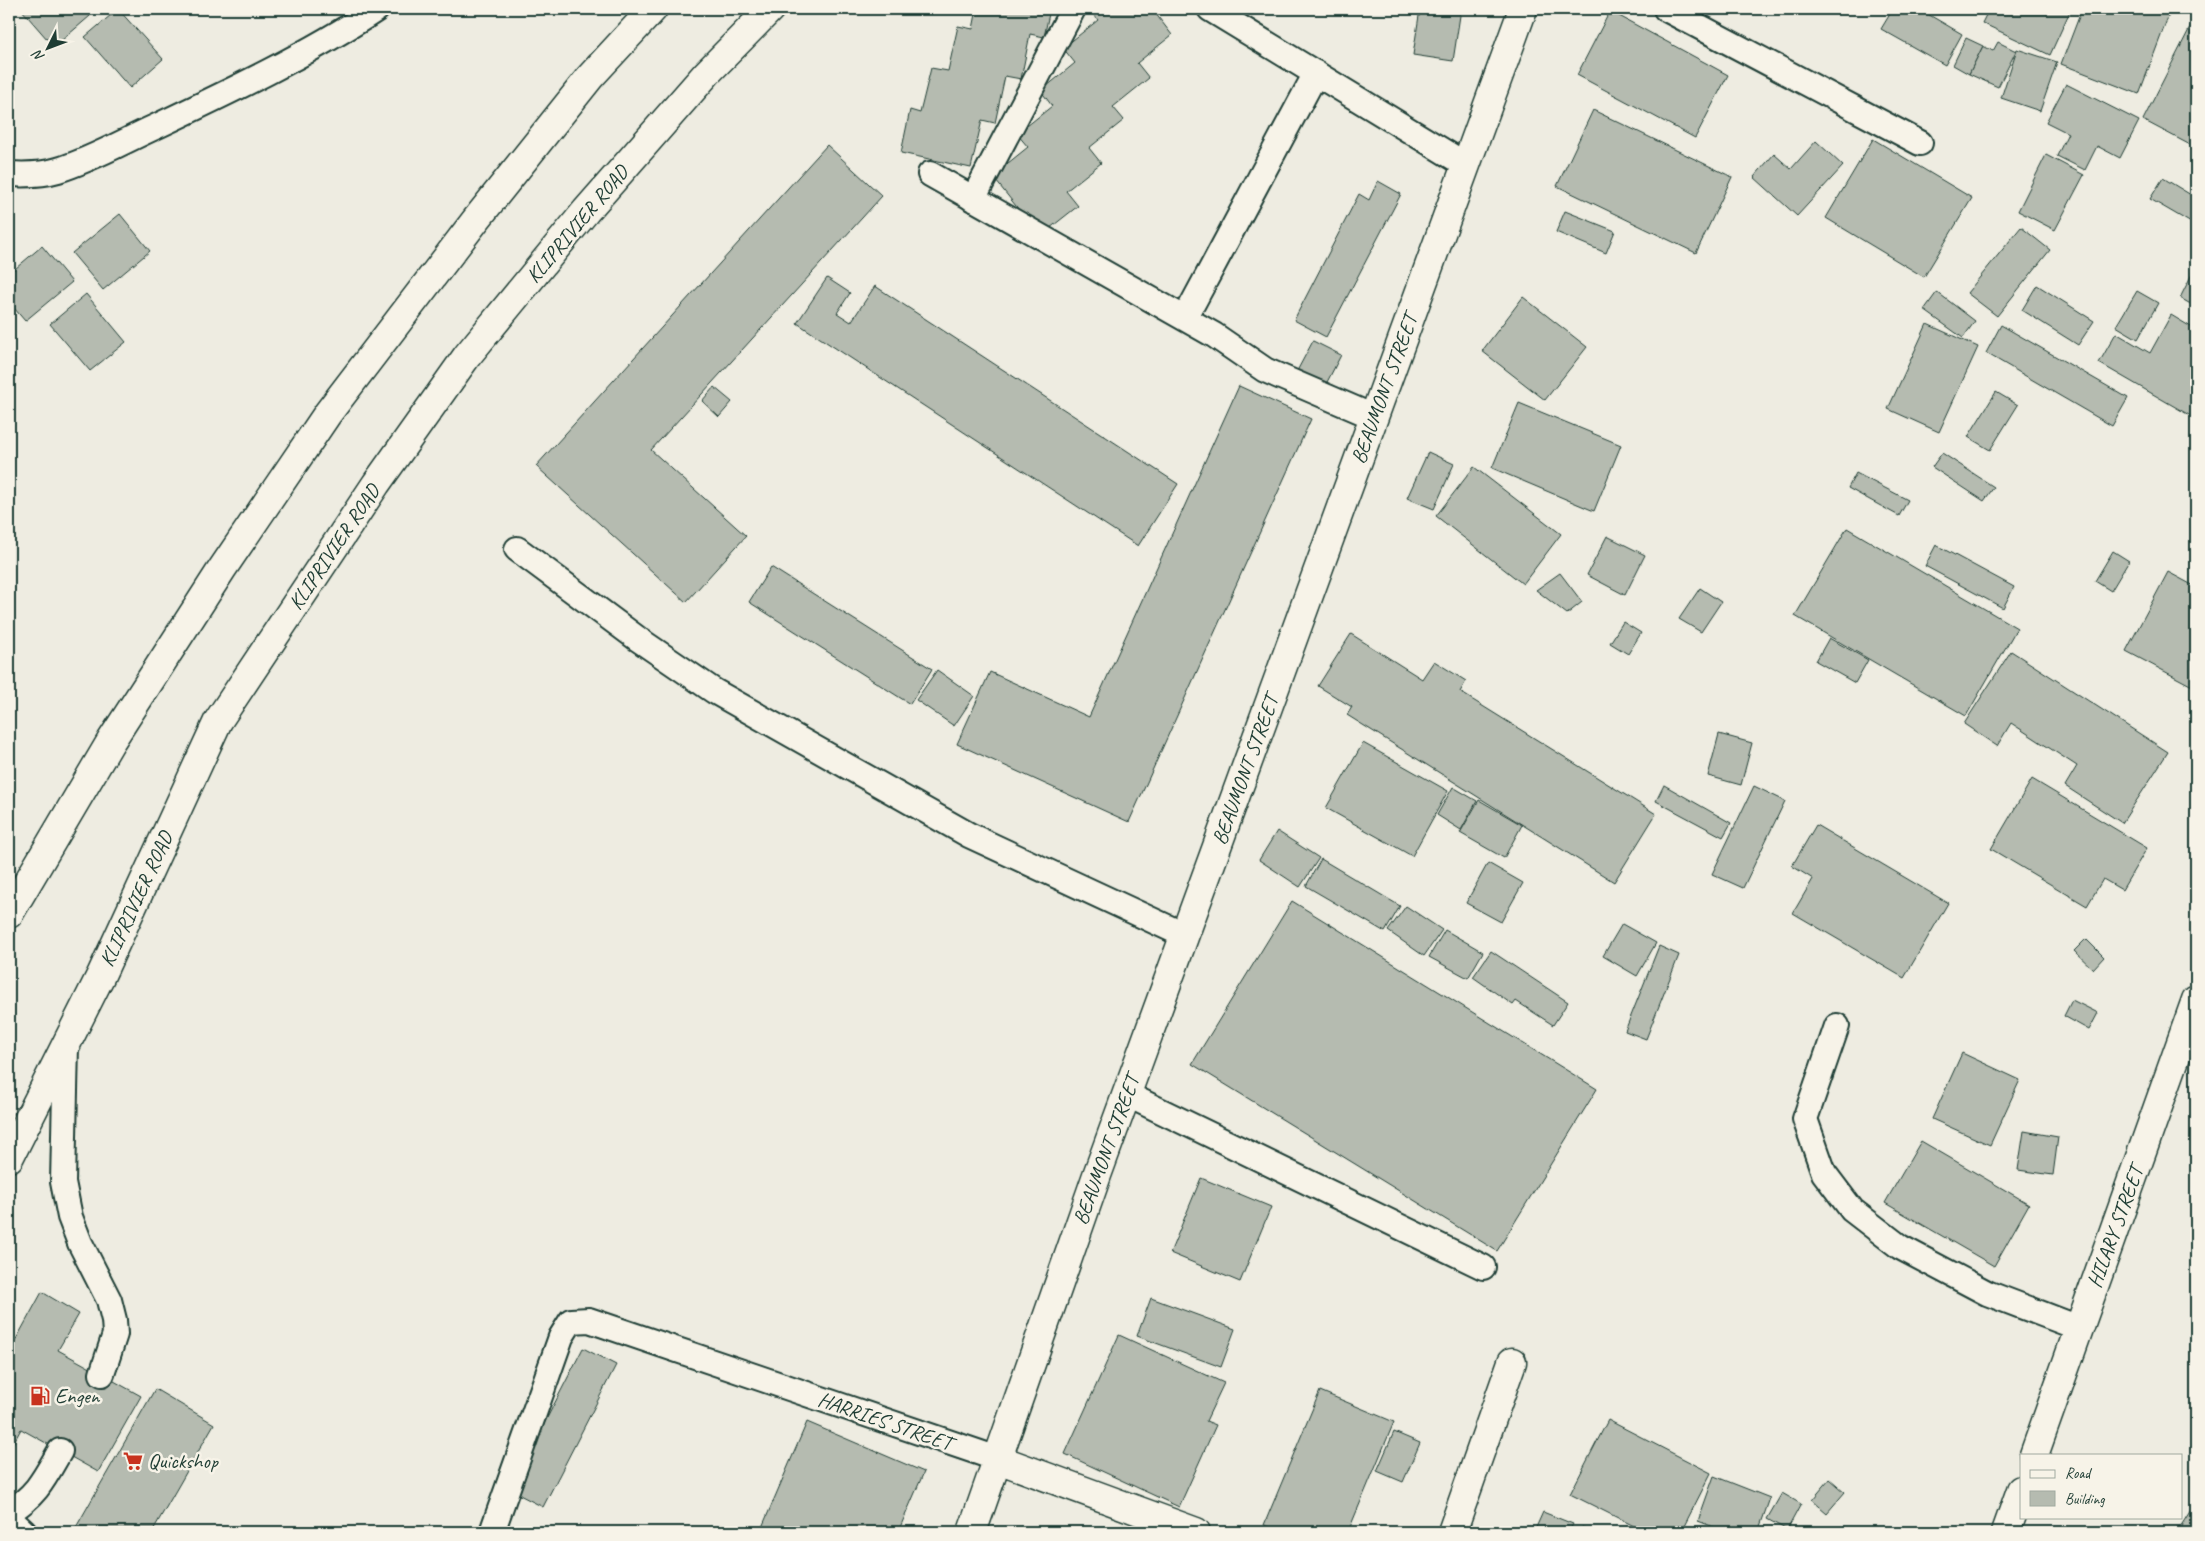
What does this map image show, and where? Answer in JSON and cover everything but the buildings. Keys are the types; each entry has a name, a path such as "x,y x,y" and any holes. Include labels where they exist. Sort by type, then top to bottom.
{"street":[{"path":"9,914 111,741 222,569 328,413 475,221 590,77 653,9"},
{"name":"KLIPRIVIER ROAD","path":"9,1158 101,976 218,721 376,484 468,356 586,211 707,74 770,9"},
{"name":"BEAUMONT STREET","path":"972,1532 1126,1094 1523,9"},
{"name":"HILARY STREET","path":"2034,1454 2196,1000"},
{"path":"1452,1532 1512,1362"},
{"name":"HARRIES STREET","path":"998,1459 1196,1532"},
{"path":"2006,1532 2020,1493"}],"lane":[{"path":"9,174 32,175 58,170 108,149 270,70 339,34 377,9"},
{"path":"973,199 1073,9"},
{"path":"1210,9 1466,165"},
{"path":"1666,9 1920,143"},
{"path":"1185,318 1316,74"},
{"path":"930,174 1185,318 1214,335 1265,370 1374,417"},
{"path":"517,549 638,639 714,691 969,835 1184,935"},
{"path":"1837,1026 1805,1119 1824,1173 1852,1210 1900,1248 1987,1293 2079,1328"},
{"path":"66,1045 63,1182 70,1217 80,1243 109,1300 114,1320 115,1334 102,1374"},
{"path":"1126,1094 1483,1267"},
{"name":"HARRIES STREET","path":"492,1532 561,1337 571,1321 589,1320 998,1459"},
{"path":"9,1512 26,1502 40,1486 60,1451"},
{"path":"9,1518 24,1532"}],"place":[{"name":"Engen","path":"40,1396"},
{"name":"Quickshop","path":"133,1461"}]}
